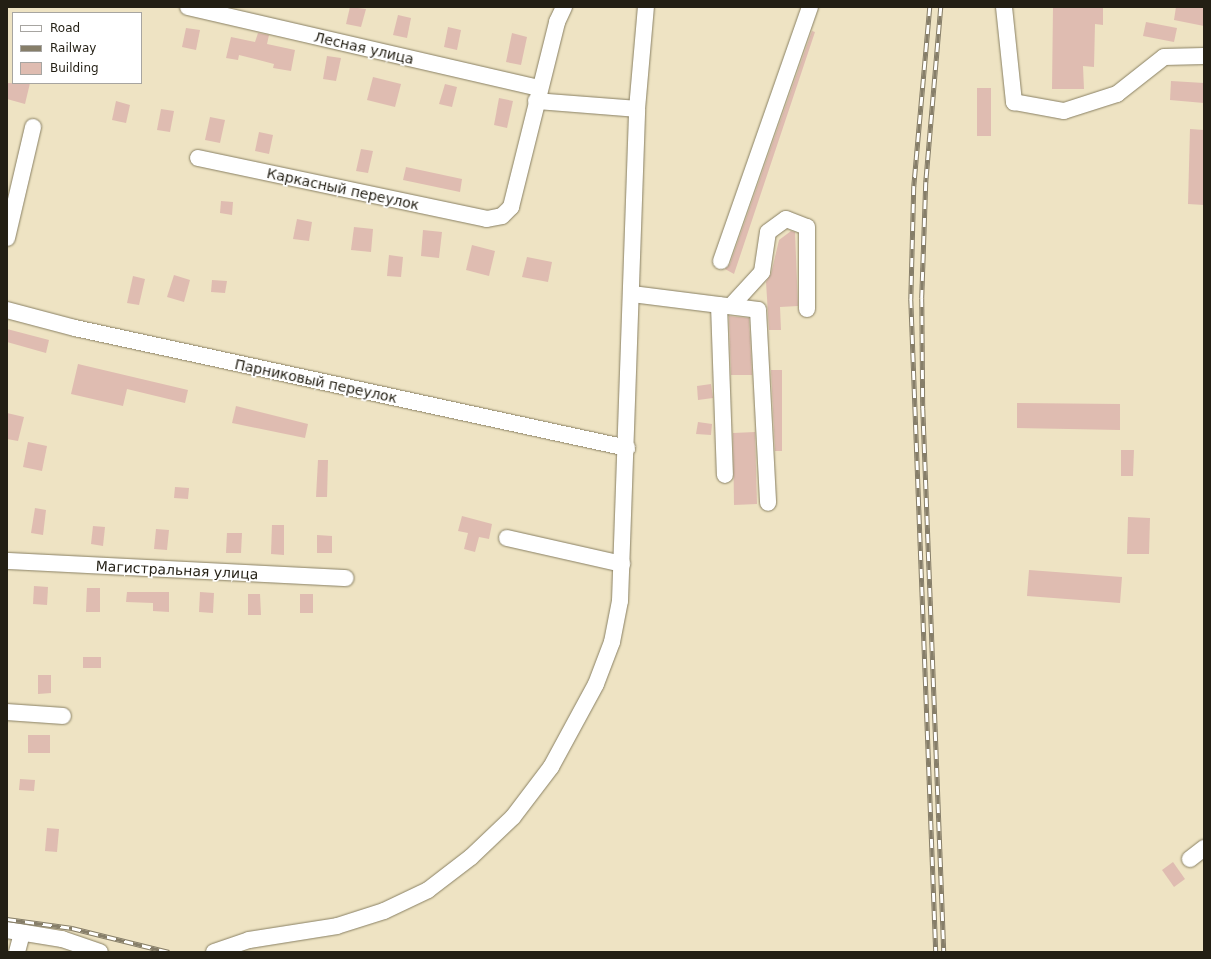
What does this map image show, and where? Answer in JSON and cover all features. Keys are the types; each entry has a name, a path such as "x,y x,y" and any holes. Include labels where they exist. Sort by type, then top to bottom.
{"street":[{"name":"Лесная улица","path":"188,7 538,95 637,109"},
{"path":"538,95 557,22 564,7"},
{"path":"214,952 249,940 337,926 384,911 428,890 472,857 513,817 551,767 596,684 612,642 620,601 627,448 637,109 646,7"},
{"path":"722,260 810,7"},
{"path":"1004,7 1014,102 1064,111 1117,94 1164,57 1204,56"},
{"name":"Каркасный переулок","path":"198,158 488,219 502,216 511,207 538,95"},
{"path":"7,238 33,127"},
{"path":"725,475 725,306 762,272 768,232 786,219 807,227 808,309"},
{"path":"632,294 758,310 768,503"},
{"name":"Парниковый переулок","path":"7,310 75,328 627,448"},
{"path":"506,538 622,564"},
{"name":"Магистральная улица","path":"7,562 346,578"},
{"path":"7,712 63,716"},
{"path":"1190,860 1204,848"},
{"path":"17,952 14,931 76,948 100,952"}],"building":[{"path":"350,7 366,9 361,27 346,24"},
{"path":"1053,7 1103,7 1103,25 1095,24 1094,67 1083,66 1084,89 1052,89"},
{"path":"1176,7 1204,7 1204,26 1174,20"},
{"path":"398,15 411,18 407,38 393,35"},
{"path":"1146,22 1177,28 1174,42 1143,36"},
{"path":"448,27 461,30 457,50 444,47"},
{"path":"186,28 200,30 196,50 182,47"},
{"path":"812,31 815,32 734,274 725,269 730,264"},
{"path":"258,33 269,35 267,44 295,50 291,71 273,68 274,64 239,55 238,60 226,58 231,37 255,42"},
{"path":"512,33 527,37 521,65 506,62"},
{"path":"327,56 341,58 336,81 323,79"},
{"path":"373,77 401,84 395,107 367,100"},
{"path":"1171,81 1204,83 1204,103 1170,100"},
{"path":"7,83 30,84 25,104 7,99"},
{"path":"445,84 457,87 452,107 439,104"},
{"path":"977,88 991,88 991,136 977,136"},
{"path":"499,98 513,101 507,128 494,125"},
{"path":"116,101 130,105 126,123 112,120"},
{"path":"161,109 174,111 170,132 157,130"},
{"path":"210,117 225,120 220,143 205,140"},
{"path":"1190,129 1204,130 1204,205 1188,204"},
{"path":"259,132 273,135 269,154 255,151"},
{"path":"361,149 373,151 368,173 356,171"},
{"path":"406,167 462,179 460,192 403,180"},
{"path":"221,201 233,202 232,215 220,213"},
{"path":"297,219 312,222 309,241 293,239"},
{"path":"354,227 373,229 371,252 351,250"},
{"path":"423,230 442,232 439,258 421,256"},
{"path":"791,231 795,232 798,306 780,307 781,330 769,330 766,282 771,274 779,240"},
{"path":"472,245 495,251 489,276 466,270"},
{"path":"389,255 403,257 401,277 387,276"},
{"path":"527,257 552,262 548,282 522,277"},
{"path":"174,275 190,280 184,302 167,297"},
{"path":"133,276 145,279 139,305 127,303"},
{"path":"212,280 227,281 225,293 211,292"},
{"path":"729,316 749,318 752,375 731,375"},
{"path":"7,329 49,340 46,353 7,342"},
{"path":"78,364 188,390 185,403 127,389 123,406 71,394"},
{"path":"771,370 782,370 782,451 775,451"},
{"path":"711,384 713,398 698,400 697,386"},
{"path":"1017,403 1120,404 1120,430 1017,428"},
{"path":"236,406 308,424 305,438 232,423"},
{"path":"7,413 24,417 18,441 7,439"},
{"path":"698,422 712,424 711,435 696,434"},
{"path":"755,432 757,504 734,505 733,433"},
{"path":"28,442 47,446 42,471 23,467"},
{"path":"1121,450 1134,450 1133,476 1121,476"},
{"path":"318,460 328,460 327,497 316,497"},
{"path":"175,487 189,488 188,499 174,498"},
{"path":"35,508 46,510 43,535 31,533"},
{"path":"462,516 492,524 489,539 479,537 475,552 464,549 468,533 458,531"},
{"path":"1128,517 1150,518 1149,554 1127,554"},
{"path":"272,525 284,525 284,555 271,554"},
{"path":"93,526 105,527 103,546 91,544"},
{"path":"156,529 169,530 167,550 154,549"},
{"path":"227,533 242,533 241,553 226,553"},
{"path":"317,535 332,536 332,553 317,553"},
{"path":"1029,570 1122,577 1120,603 1027,596"},
{"path":"34,586 48,587 47,605 33,604"},
{"path":"87,588 100,588 100,612 86,612"},
{"path":"127,592 169,592 169,612 153,611 153,603 126,602"},
{"path":"200,592 214,593 213,613 199,612"},
{"path":"248,594 260,594 261,615 248,615"},
{"path":"300,594 313,594 313,613 300,613"},
{"path":"83,657 101,657 101,668 83,668"},
{"path":"38,675 51,675 51,693 38,694"},
{"path":"28,735 50,735 50,753 28,753"},
{"path":"20,779 35,780 34,791 19,790"},
{"path":"47,828 59,829 57,852 45,851"},
{"path":"1173,862 1185,879 1174,887 1162,870"}],"railway":[{"path":"930,7 914,186 911,299 936,952"},
{"path":"941,7 926,182 922,298 923,408 944,952"},
{"path":"7,919 72,928 169,952"}]}
